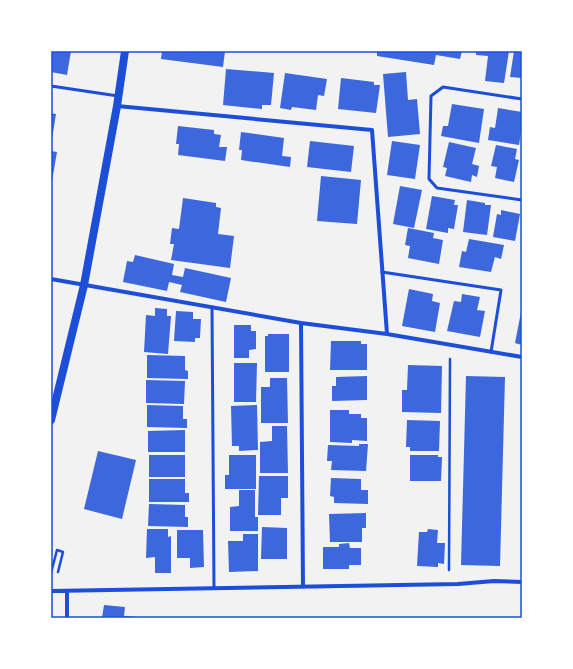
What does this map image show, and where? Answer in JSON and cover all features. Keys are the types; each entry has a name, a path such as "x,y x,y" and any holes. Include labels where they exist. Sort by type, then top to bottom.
{"main road":[{"path":"51,420 84,285 117,106 125,51"}],"street":[{"path":"117,106 372,130 387,334"},
{"path":"51,279 301,323 387,334 522,357"},
{"path":"301,323 303,587"},
{"path":"51,591 522,582"},
{"path":"67,591 67,618"}],"lane":[{"path":"51,86 118,96"},
{"path":"522,99 442,87 432,96 429,179 438,188 522,200"},
{"path":"382,272 501,290 491,352"},
{"path":"212,307 214,588"}],"path":[{"path":"449,584 450,345"},
{"path":"51,573 57,550 63,552 58,572"}],"building":[{"path":"51,51 71,51 67,75 51,72"},
{"path":"162,51 225,51 223,67 161,59"},
{"path":"377,51 462,51 460,59 436,55 434,65 377,56"},
{"path":"476,51 509,51 504,83 485,81 488,56 476,55"},
{"path":"514,51 522,51 522,78 510,77"},
{"path":"226,69 274,73 271,105 262,105 262,109 223,105"},
{"path":"406,72 408,100 417,99 420,134 388,137 383,74"},
{"path":"285,73 327,79 324,96 318,95 316,110 292,107 291,110 280,108"},
{"path":"341,78 374,82 374,85 380,85 376,113 338,109"},
{"path":"452,104 484,109 479,143 441,136 443,126 448,126"},
{"path":"498,108 522,112 522,126 519,145 488,140 490,127 495,128"},
{"path":"51,113 56,114 52,139 51,139"},
{"path":"178,126 214,130 214,134 221,135 219,147 227,147 225,161 178,155 179,144 176,144"},
{"path":"241,132 284,138 282,156 291,157 290,167 241,160 242,150 239,150"},
{"path":"310,141 354,146 351,172 307,167"},
{"path":"392,141 420,145 415,179 387,175"},
{"path":"449,142 476,148 472,164 479,166 477,177 472,175 471,182 445,176 447,168 443,167"},
{"path":"496,145 517,149 515,159 519,160 514,182 495,178 497,167 491,166"},
{"path":"51,151 57,152 52,181 51,181"},
{"path":"321,176 361,180 357,224 317,221"},
{"path":"400,186 422,190 414,228 393,224"},
{"path":"432,196 455,200 454,205 458,205 454,229 448,228 448,233 426,229"},
{"path":"183,198 216,203 216,207 221,208 218,234 234,236 230,268 171,260 174,244 170,244 172,228 179,229"},
{"path":"467,200 485,203 485,205 491,205 487,235 463,232"},
{"path":"501,210 520,214 515,241 493,237 497,214 501,215"},
{"path":"408,228 434,233 433,238 443,240 439,264 408,258 410,246 405,245"},
{"path":"469,239 504,245 501,259 495,257 491,272 459,267 462,251 466,252"},
{"path":"135,255 174,264 172,275 183,277 185,268 231,278 226,302 180,292 182,285 169,282 167,291 123,282 127,261 133,262"},
{"path":"409,289 433,294 432,301 440,303 435,332 402,326"},
{"path":"462,294 480,297 477,310 485,311 480,337 447,331 454,301 461,302"},
{"path":"155,308 167,309 167,316 171,316 168,354 144,352 146,315 155,316"},
{"path":"176,311 193,312 193,319 201,319 200,338 195,338 195,342 174,341"},
{"path":"522,312 522,345 515,343"},
{"path":"234,325 251,325 251,331 256,331 256,349 249,350 249,358 234,358"},
{"path":"268,334 289,334 289,372 265,372 265,336 268,336"},
{"path":"331,341 361,341 361,344 367,344 367,370 330,370"},
{"path":"147,355 185,356 185,370 188,371 188,379 147,378"},
{"path":"234,363 257,363 256,402 234,402"},
{"path":"408,365 442,366 441,413 402,412 402,390 407,390"},
{"path":"367,376 367,400 332,401 332,386 336,386 336,377"},
{"path":"466,376 505,377 500,566 461,565"},
{"path":"270,378 287,378 288,423 261,423 261,387 270,387"},
{"path":"146,380 185,381 184,404 146,403"},
{"path":"147,405 183,406 183,419 187,419 187,428 147,427"},
{"path":"257,405 258,450 239,451 239,446 232,446 231,406"},
{"path":"330,410 349,410 349,414 361,414 361,418 367,418 367,441 352,440 352,443 330,442"},
{"path":"407,420 440,421 439,451 410,451 410,447 406,447"},
{"path":"272,426 287,426 288,473 260,473 260,442 272,441"},
{"path":"185,430 185,452 148,452 148,431"},
{"path":"359,444 368,444 366,471 331,470 332,461 327,461 328,445 359,446"},
{"path":"98,451 136,460 122,519 84,509"},
{"path":"149,455 185,455 185,477 149,477"},
{"path":"229,455 256,455 256,489 225,489 225,475 229,475"},
{"path":"410,455 438,455 438,457 442,457 441,481 410,481"},
{"path":"259,476 288,476 288,498 281,498 281,515 258,515"},
{"path":"331,478 361,479 361,490 368,490 368,504 334,503 334,497 330,496"},
{"path":"149,479 185,479 185,493 189,493 189,502 149,502"},
{"path":"239,490 255,490 255,517 258,517 258,531 230,531 230,507 239,506"},
{"path":"149,504 185,505 185,517 188,517 188,527 148,526"},
{"path":"366,513 366,528 362,528 362,542 330,542 329,514"},
{"path":"262,527 287,528 287,559 261,559"},
{"path":"147,529 168,529 168,537 171,536 171,573 155,573 155,557 146,558"},
{"path":"428,529 438,530 437,543 445,543 444,564 438,563 438,567 417,566 419,532 427,532"},
{"path":"177,530 203,530 204,567 190,568 190,558 177,558"},
{"path":"243,534 258,534 258,571 229,572 228,541 243,541"},
{"path":"349,543 350,548 361,548 361,565 349,565 349,569 323,569 323,547 339,547 339,544"},
{"path":"104,605 125,607 124,616 139,618 102,618"}]}
